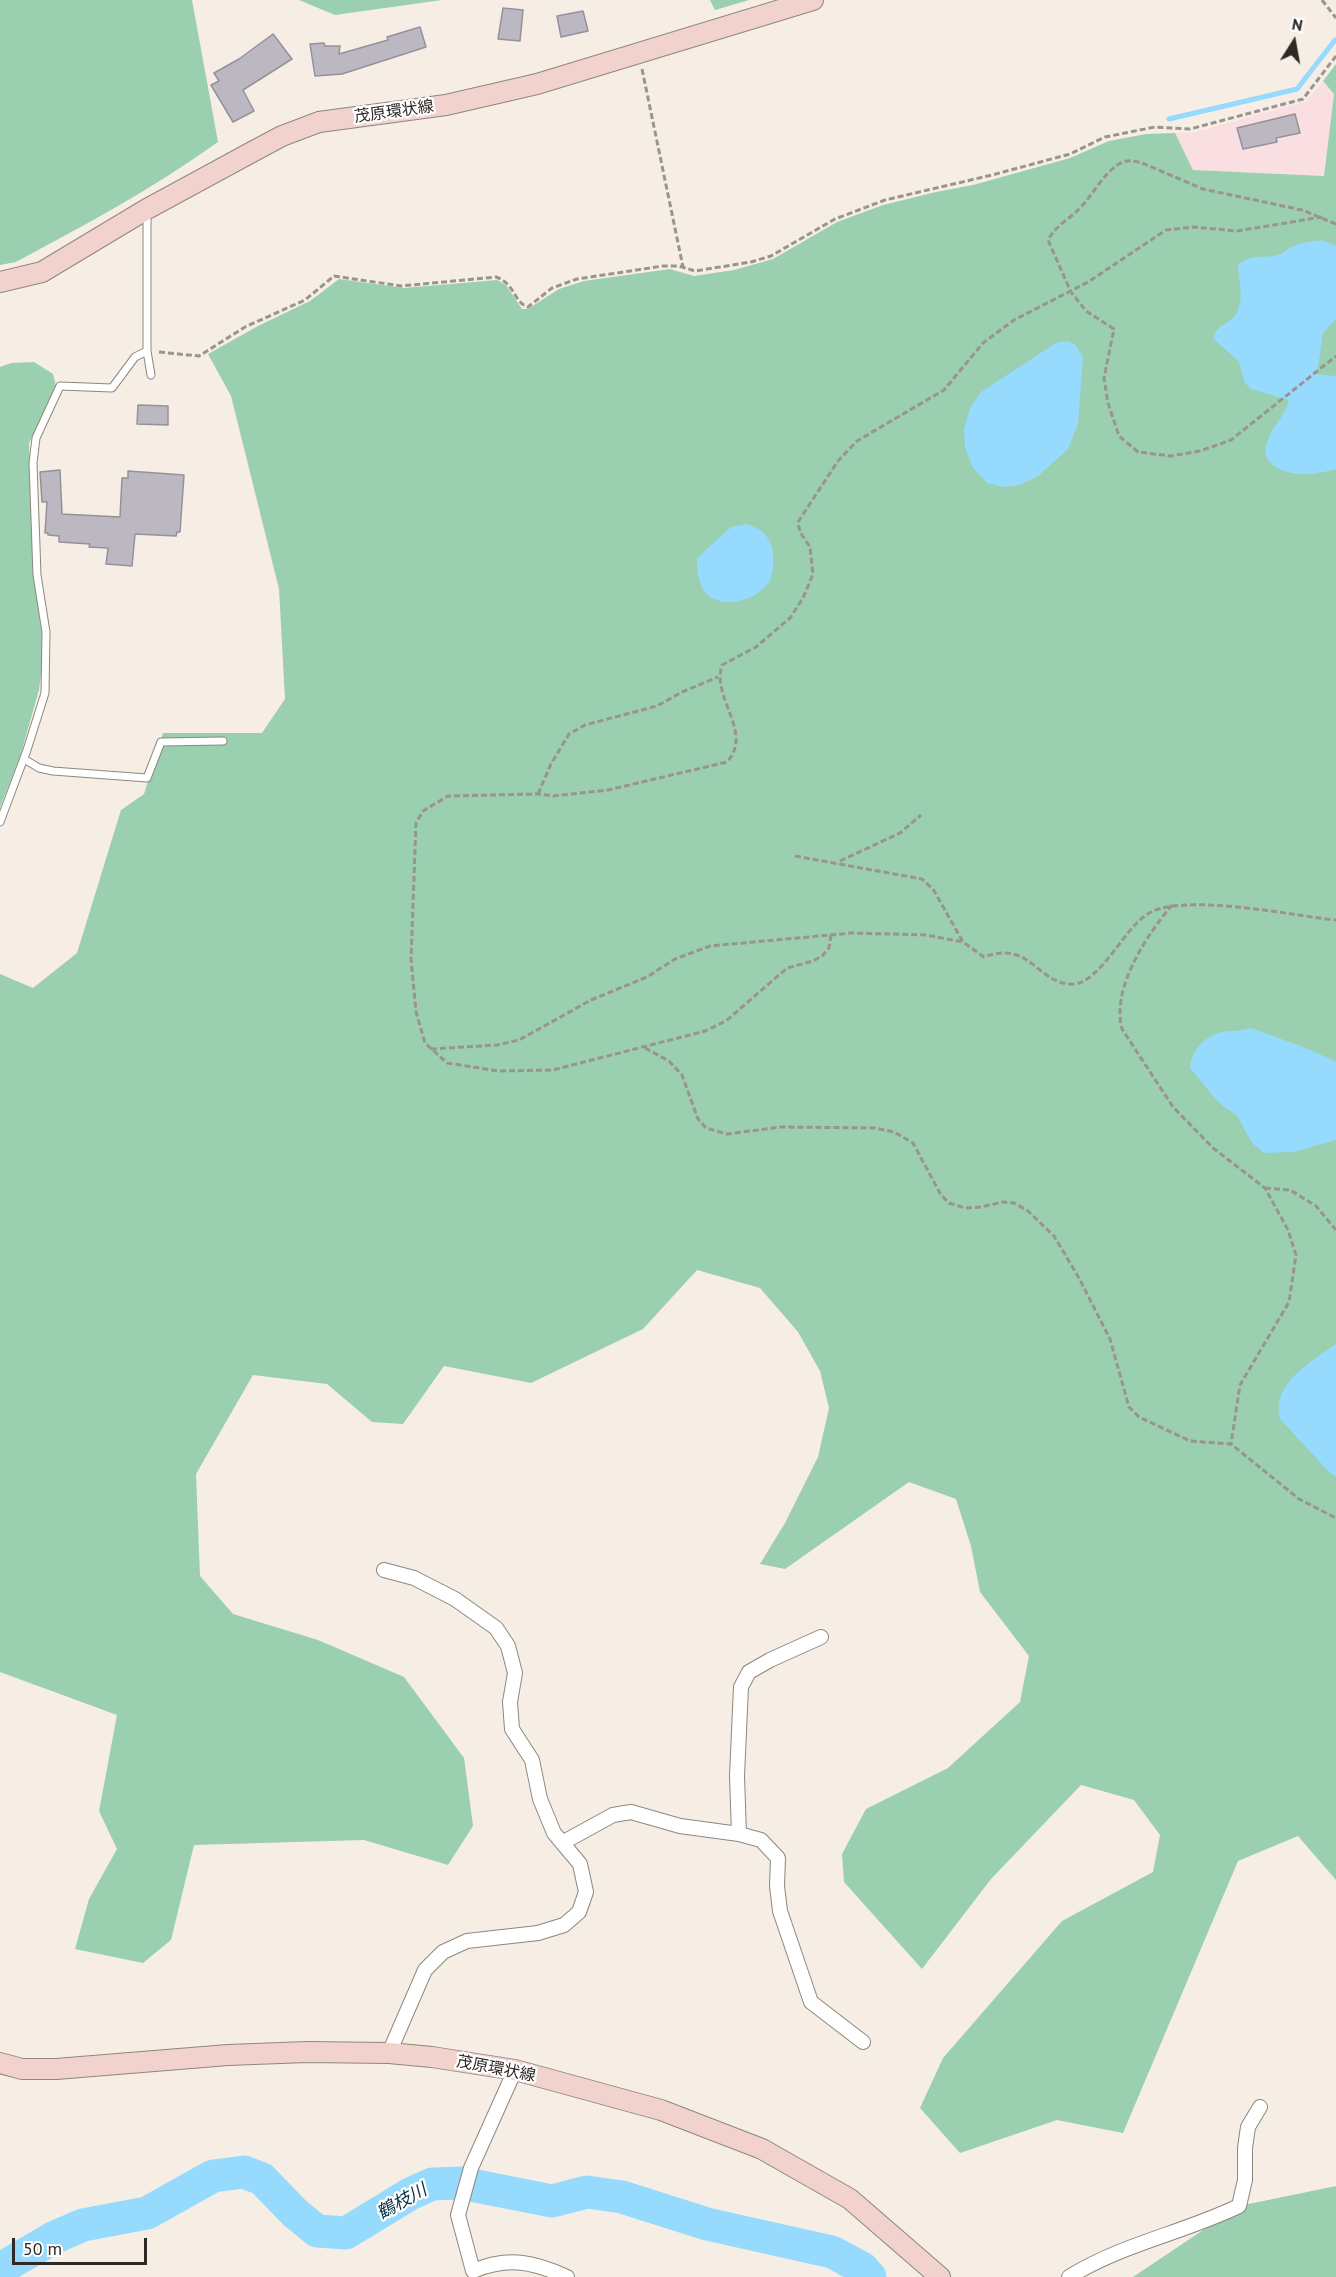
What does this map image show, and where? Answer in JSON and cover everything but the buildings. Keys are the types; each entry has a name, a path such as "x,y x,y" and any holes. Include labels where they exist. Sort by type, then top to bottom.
{"main road":[{"name":"茂原環状線","path":"0,282 42,272 147,209 282,136 320,122 446,105 537,84 813,0"},
{"name":"茂原環状線","path":"0,2063 22,2069 56,2069 228,2055 307,2052 389,2053 432,2056 515,2070 661,2110 762,2149 850,2199 940,2277"}],"street":[{"path":"384,1570 414,1578 455,1599 495,1628 508,1646 515,1672 510,1702 512,1729 532,1760 540,1800 554,1833 580,1864 586,1892 579,1912 564,1925 538,1933 467,1941 443,1952 425,1970 389,2053"},
{"path":"740,1834 737,1776 741,1687 749,1672 821,1637"},
{"path":"562,1843 613,1815 631,1812 702,1830 740,1834 761,1840 778,1858 777,1886 780,1911 811,2002 863,2042"},
{"path":"515,2070 471,2168 458,2215 473,2271 491,2264 513,2261 545,2267 567,2277"},
{"path":"1070,2277 1093,2262 1213,2219 1239,2206 1245,2180 1245,2148 1248,2127 1260,2107"}],"lane":[{"path":"147,209 147,351 151,375"},
{"path":"0,822 24,759 45,693 46,632 37,575 33,463 36,438 60,386 112,388 135,357 147,351"},
{"path":"24,759 39,768 52,771 147,778 161,742 223,741"}],"path":[{"path":"1322,0 1336,18"},
{"path":"638,53 683,267"},
{"path":"147,351 199,356 245,327 305,300 334,276 401,286 496,277 506,281 521,303 528,307 552,288 578,279 663,266 683,267 695,271 723,268 771,256 835,219 885,200 974,180 1070,154 1105,137 1155,127 1190,129 1303,99 1336,56"},
{"path":"1336,224 1302,210 1203,189 1133,161 1121,162 1101,181 1081,207 1053,231 1048,240 1071,292 1086,310 1114,329 1104,378 1108,403 1119,436 1138,452 1171,456 1200,451 1231,440 1336,356"},
{"path":"831,935 829,948 822,956 813,961 787,968 726,1021 705,1031 553,1070 498,1071 447,1063 425,1043 416,1012 411,959 416,823 423,811 448,796 538,794 554,796 608,790 727,762 736,753 738,740 718,677 722,665 756,646 790,618 803,598 813,574 810,547 800,532 798,522 838,461 857,441 944,390 983,344 1014,320 1071,292 1166,230 1194,227 1238,231 1323,217"},
{"path":"538,794 551,764 569,734 585,725 657,706 682,692 718,677"},
{"path":"838,862 900,833 921,815"},
{"path":"795,856 922,879 933,889 963,942"},
{"path":"431,1049 497,1045 519,1040 591,1000 647,977 675,959 710,946 852,933 926,935 963,942 984,957 997,952 1028,959 1057,981 1073,984 1084,982 1093,975 1147,914 1172,905 1232,907 1336,920"},
{"path":"1172,905 1154,926 1125,981 1119,1018 1122,1029 1173,1107 1213,1148 1265,1188 1288,1230 1296,1255 1289,1302 1240,1385 1231,1444"},
{"path":"644,1047 669,1061 682,1075 698,1119 706,1128 727,1134 781,1126 875,1128 894,1132 912,1143 941,1196 949,1203 965,1208 981,1208 1003,1202 1014,1203 1028,1211 1054,1236 1079,1278 1110,1339 1130,1407 1139,1417 1190,1441 1231,1444 1299,1499 1336,1518"},
{"path":"1265,1188 1290,1190 1316,1206 1336,1230"}],"shaded area":[{"path":"1323,81 1334,94 1324,176 1193,170 1175,133 1192,133 1307,101"}],"green space":[{"path":"0,0 192,0 218,142 169,175 93,220 16,262 0,265"},
{"path":"299,0 442,0 335,15"},
{"path":"710,0 749,0 715,10"},
{"path":"1336,64 1336,1880 1298,1836 1238,1861 1123,2133 1057,2120 960,2153 920,2108 943,2058 1062,1921 1153,1872 1160,1835 1134,1800 1081,1785 991,1879 922,1969 844,1882 842,1854 866,1809 948,1768 1020,1702 1029,1656 980,1592 971,1546 956,1499 909,1482 785,1569 760,1564 785,1523 818,1457 829,1408 820,1371 798,1332 760,1288 697,1270 643,1329 531,1383 444,1366 403,1424 372,1422 327,1384 253,1375 196,1474 200,1576 233,1614 318,1640 404,1677 464,1758 473,1826 448,1865 364,1840 194,1845 171,1940 143,1963 75,1949 89,1899 117,1849 99,1811 117,1715 0,1672 0,974 33,988 77,953 121,810 144,794 163,733 262,733 285,699 279,589 231,396 208,354 310,301 339,279 404,288 497,280 506,285 522,309 528,309 559,289 584,281 670,269 694,276 734,270 773,259 837,222 883,205 973,185 1070,158 1109,141 1146,134 1175,133 1193,170 1324,176 1334,94 1323,81"},
{"path":"34,362 53,374 56,386 29,443 33,572 44,650 39,690 20,757 0,807 0,367 11,363"},
{"path":"1336,2186 1336,2277 1133,2277 1239,2206"}],"water":[{"path":"1322,240 1336,246 1336,319 1323,333 1317,374 1336,376 1336,469 1313,474 1296,474 1272,465 1266,451 1269,437 1289,400 1251,389 1245,383 1239,362 1214,339 1217,330 1235,316 1239,306 1241,294 1238,265 1248,259 1281,254 1298,244"},
{"path":"1068,341 1076,345 1083,358 1078,424 1068,449 1038,476 1020,485 1004,487 987,483 973,468 965,447 964,429 970,408 981,392 1056,343"},
{"path":"747,524 763,533 770,543 773,560 770,580 758,593 740,601 722,601 713,598 701,586 697,558 731,527"},
{"path":"1251,1028 1336,1062 1336,1140 1293,1152 1264,1153 1252,1143 1237,1116 1218,1102 1190,1068 1195,1051 1207,1039 1222,1032"},
{"path":"1336,1344 1336,1476 1330,1473 1280,1419 1279,1406 1281,1395 1295,1375"}],"waterway":[{"path":"1169,119 1297,89 1335,40"},
{"name":"鶴枝川","path":"0,2269 53,2238 83,2225 147,2213 213,2176 244,2172 262,2179 295,2213 317,2231 346,2233 410,2194 432,2184 461,2183 552,2201 587,2192 622,2197 707,2224 832,2252 862,2268 870,2277"}]}
